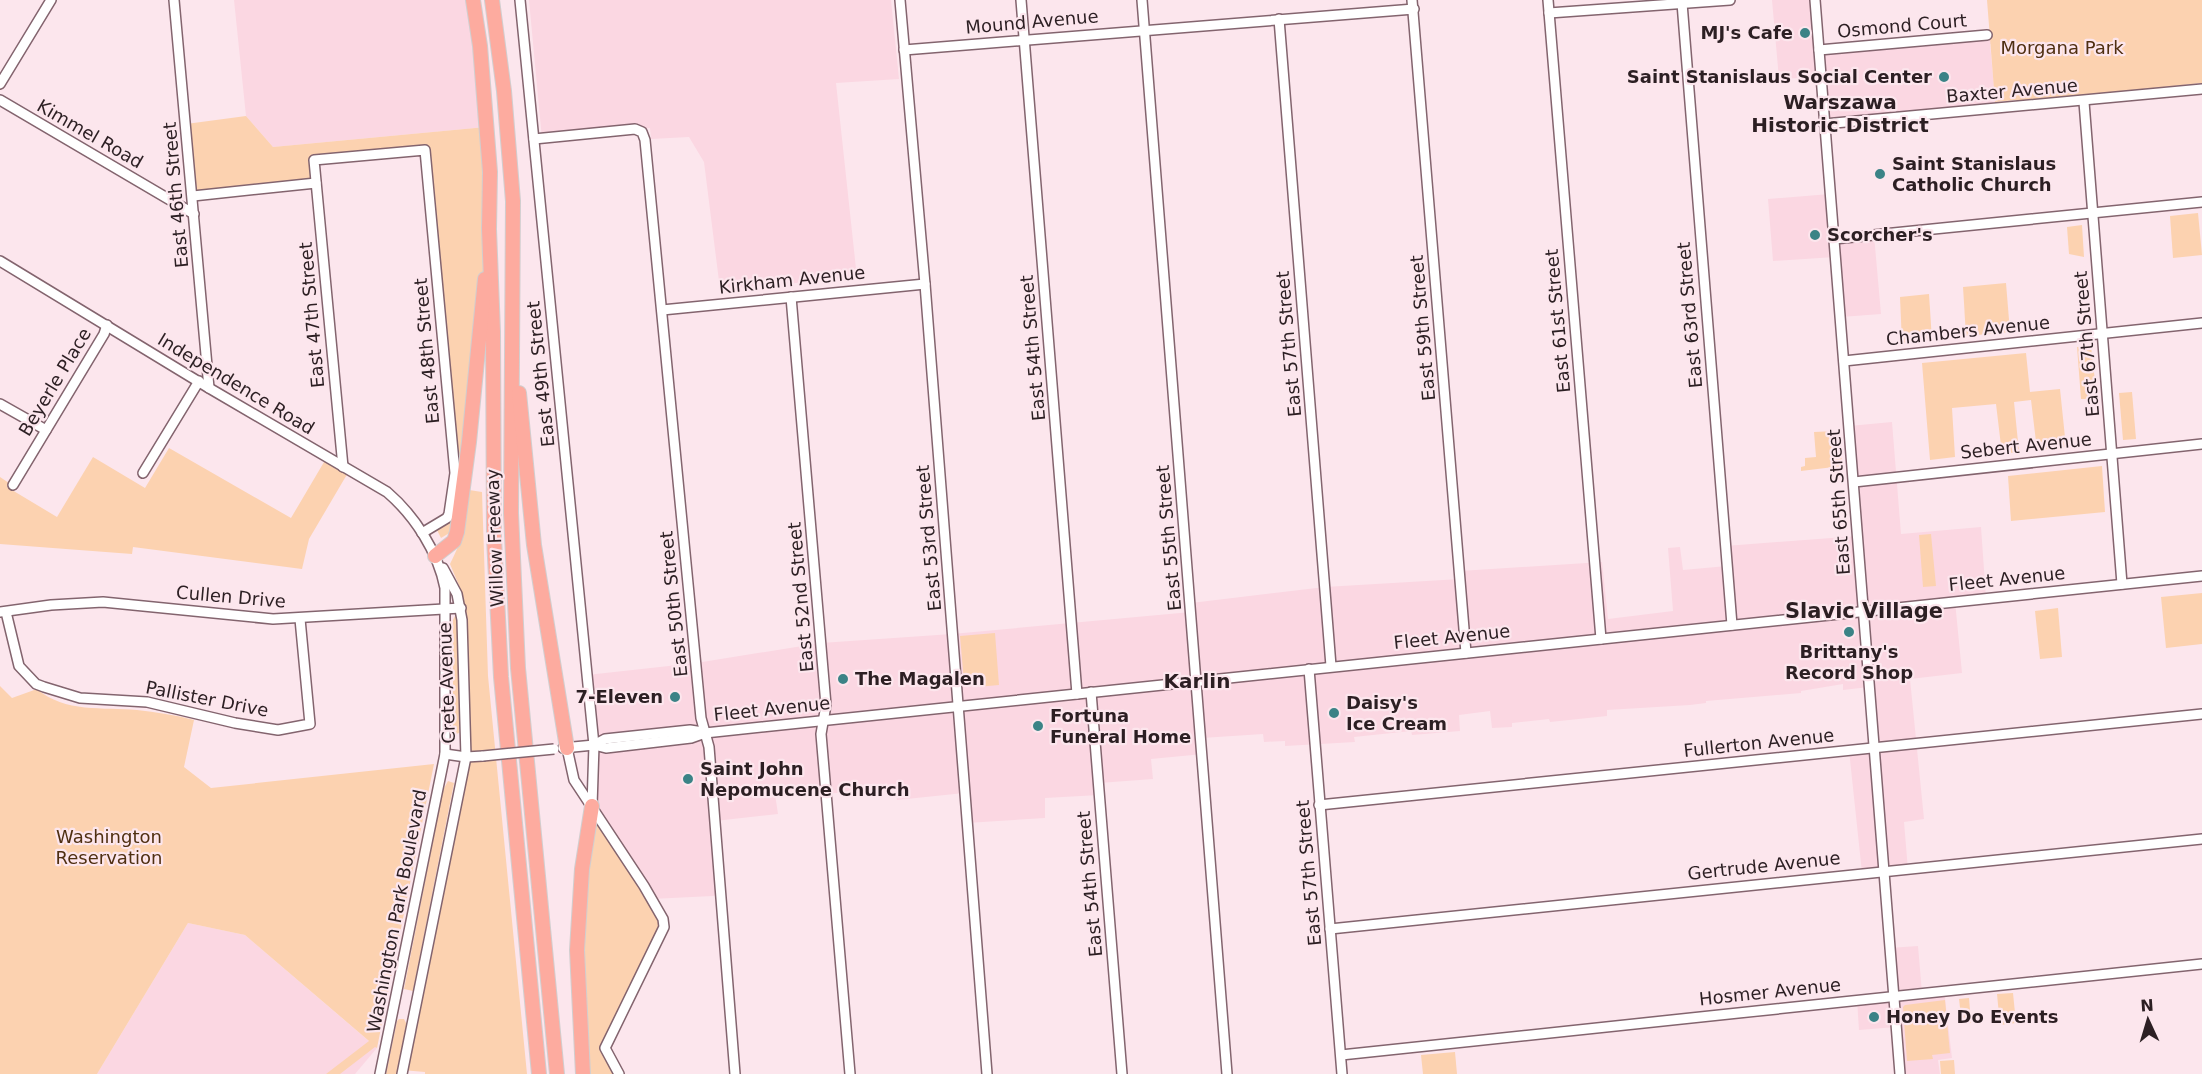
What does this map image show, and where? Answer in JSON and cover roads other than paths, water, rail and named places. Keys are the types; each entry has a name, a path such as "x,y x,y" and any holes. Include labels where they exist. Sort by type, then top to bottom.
{"highway":[{"name":"Willow Freeway","path":"473,0 480,46 489,161 493,321 494,538 501,677 539,1074"},
{"name":"Willow Freeway","path":"492,0 504,92 513,201 511,513 518,668 557,1074"},
{"path":"435,556 453,541 457,532 470,442 489,229"},
{"path":"512,320 534,545 561,748"},
{"path":"583,1074 577,950 582,869 592,806"}],"street":[{"path":"0,84 51,0"},
{"name":"East 46th Street","path":"174,0 209,388"},
{"name":"East 49th Street","path":"520,0 594,745"},
{"name":"East 53rd Street","path":"900,0 925,284 987,1074"},
{"name":"East 54th Street","path":"1021,0 1077,694"},
{"name":"East 55th Street","path":"1142,0 1227,1074"},
{"name":"East 61st Street","path":"1548,0 1601,639"},
{"path":"1549,13 1730,0"},
{"name":"East 65th Street","path":"1815,0 1899,1074"},
{"name":"East 63rd Street","path":"1682,3 1732,625"},
{"name":"Mound Avenue","path":"904,50 1280,19 1413,4"},
{"name":"East 59th Street","path":"1413,4 1466,653"},
{"name":"East 57th Street","path":"1280,19 1331,666"},
{"name":"Osmond Court","path":"1819,50 1987,35"},
{"name":"Baxter Avenue","path":"1824,124 2084,102 2202,89"},
{"name":"Kimmel Road","path":"0,100 194,214"},
{"name":"East 67th Street","path":"2084,102 2122,584"},
{"name":"East 50th Street","path":"534,139 635,129 642,132 645,140 701,718 709,747 735,1074"},
{"name":"East 47th Street","path":"343,467 314,160 425,150"},
{"name":"East 48th Street","path":"422,533 447,518 455,473 425,150"},
{"path":"193,196 316,183"},
{"path":"1834,239 2202,202"},
{"name":"Independence Road","path":"0,261 209,388 387,492 399,503 422,533 455,588 461,608"},
{"name":"Kirkham Avenue","path":"662,310 925,284"},
{"name":"East 52nd Street","path":"791,297 826,705 821,734 850,1074"},
{"name":"Chambers Avenue","path":"1844,361 2202,323"},
{"name":"Beyerle Place","path":"13,485 104,334 107,325"},
{"path":"142,473 199,381"},
{"path":"0,404 46,430"},
{"name":"Sebert Avenue","path":"1854,482 2202,444"},
{"name":"Independence Road","path":"435,556 442,574 445,609"},
{"name":"Fleet Avenue","path":"445,754 466,757 483,756 594,745 605,739 690,730 705,733 2202,576"},
{"name":"Cullen Drive","path":"3,612 51,605 103,602 273,619 300,619 461,608"},
{"name":"Crete Avenue","path":"461,608 466,757"},
{"name":"Crete Avenue","path":"445,609 445,754"},
{"name":"Pallister Drive","path":"3,612 19,666 36,684 71,696 147,702 235,723 278,730 310,724 300,619"},
{"name":"East 57th Street","path":"1309,669 1342,1074"},
{"name":"East 54th Street","path":"1091,692 1122,1074"},
{"name":"Fullerton Avenue","path":"1319,805 2202,714"},
{"path":"592,806 594,745"},
{"path":"561,748 574,780 663,919 664,927 605,1048 619,1074"},
{"name":"Washington Park Boulevard","path":"380,1074 445,754"},
{"name":"Washington Park Boulevard","path":"402,1074 466,757"},
{"name":"Gertrude Avenue","path":"1330,929 2202,839"},
{"name":"Hosmer Avenue","path":"1341,1055 2202,964"}],"place":[{"name":"MJ's Cafe","path":"1805,33"},
{"name":"Saint Stanislaus Social Center","path":"1944,77"},
{"name":"Saint Stanislaus Catholic Church","path":"1880,174"},
{"name":"Scorcher's","path":"1815,235"},
{"name":"Brittany's Record Shop","path":"1849,632"},
{"name":"The Magalen","path":"843,679"},
{"name":"7-Eleven","path":"675,697"},
{"name":"Daisy's Ice Cream","path":"1334,713"},
{"name":"Fortuna Funeral Home","path":"1038,726"},
{"name":"Saint John Nepomucene Church","path":"688,779"},
{"name":"Honey Do Events","path":"1874,1017"}],"district":[{"name":"Warszawa Historic District","path":"1840,114"},
{"name":"Slavic Village","path":"1864,611"},
{"name":"Karlin","path":"1197,681"}],"park label":[{"name":"Morgana Park","path":"2062,48"},
{"name":"Washington Reservation","path":"109,847"}]}
